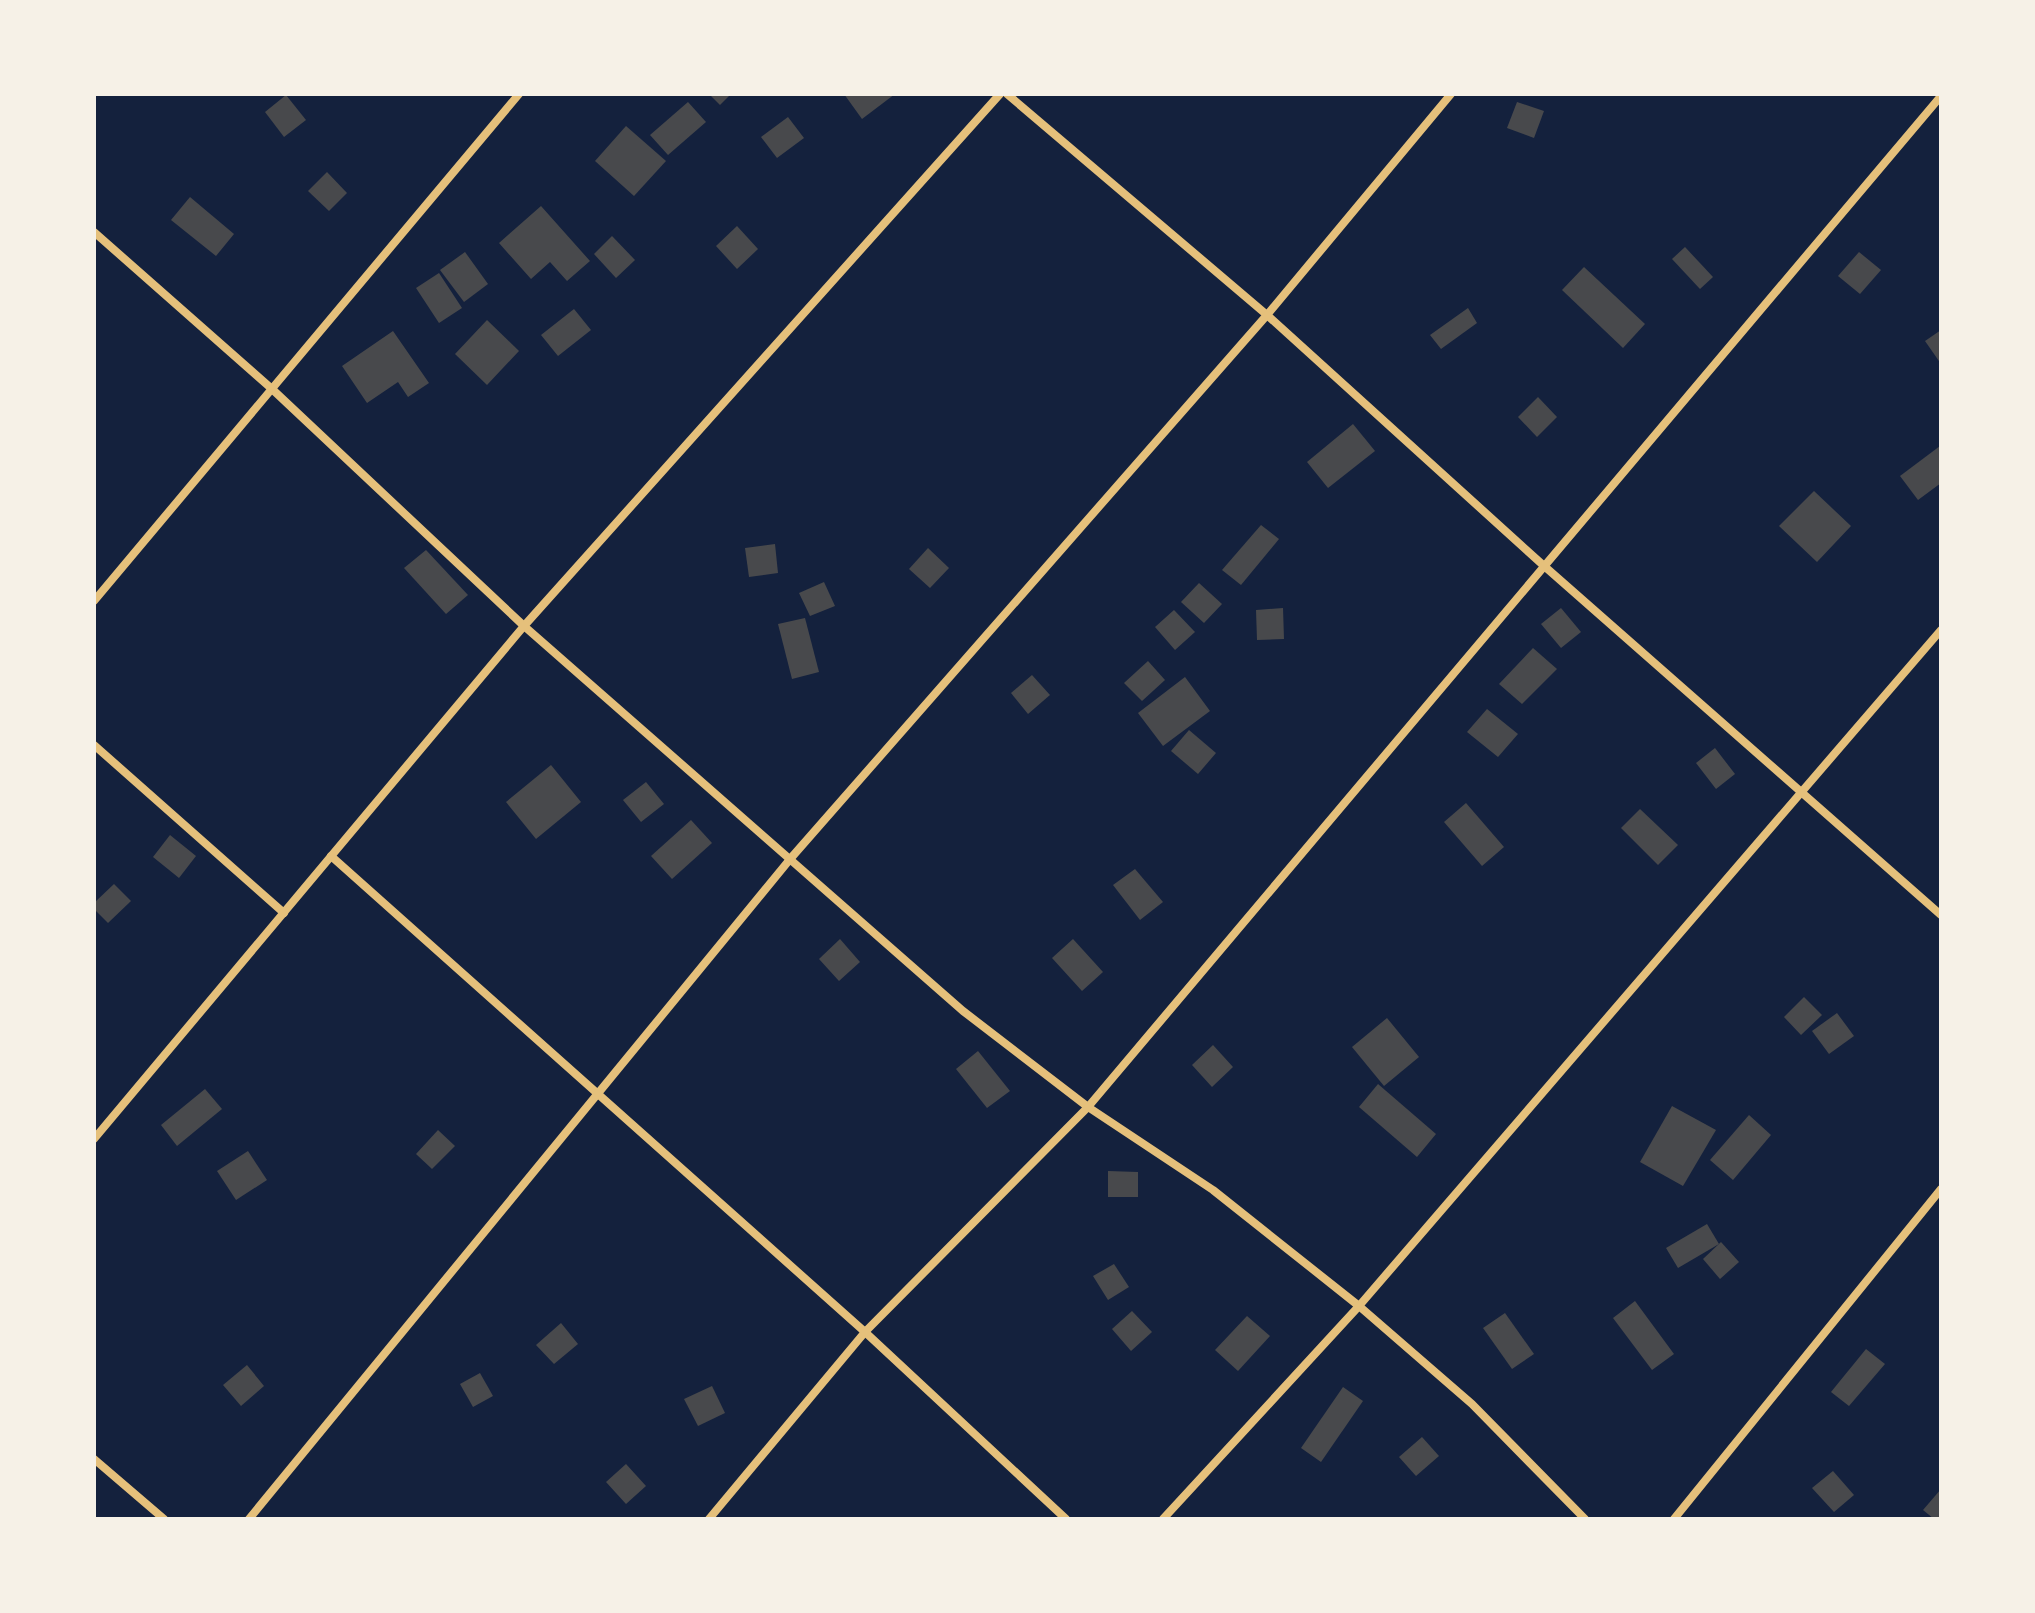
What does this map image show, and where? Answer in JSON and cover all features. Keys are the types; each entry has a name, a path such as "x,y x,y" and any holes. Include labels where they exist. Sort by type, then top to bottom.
{"street":[{"path":"94,601 519,94"},
{"path":"94,1139 524,626 1000,94"},
{"path":"1007,94 1267,315 1543,565 1941,915"},
{"path":"249,1519 791,858 1267,315 1451,94"},
{"path":"709,1519 865,1332 1088,1107 1941,96"},
{"path":"94,232 272,389 524,626 963,1011 1088,1107 1213,1190 1359,1306 1472,1404 1585,1519"},
{"path":"1163,1519 1359,1306 1941,630"},
{"path":"94,745 284,913"},
{"path":"331,856 865,1332 1066,1519"},
{"path":"1674,1519 1941,1189"},
{"path":"94,1459 164,1519"}],"building":[{"path":"709,94 731,94 720,105"},
{"path":"844,94 895,94 862,119"},
{"path":"286,95 306,120 284,137 265,112"},
{"path":"688,102 706,122 668,155 650,135"},
{"path":"1517,102 1544,111 1534,138 1507,128"},
{"path":"788,117 804,138 777,158 761,137"},
{"path":"626,126 666,161 634,196 595,161"},
{"path":"327,172 347,193 329,211 308,191"},
{"path":"190,197 234,234 216,256 171,220"},
{"path":"541,206 590,261 567,281 550,262 531,279 499,243"},
{"path":"737,226 758,249 737,269 716,246"},
{"path":"612,236 635,260 616,278 594,254"},
{"path":"1685,247 1713,277 1700,289 1672,259"},
{"path":"465,252 488,284 464,302 440,270"},
{"path":"1859,252 1881,270 1860,294 1838,276"},
{"path":"1584,267 1645,324 1623,348 1562,290"},
{"path":"439,273 462,308 439,323 416,288"},
{"path":"1468,308 1477,323 1441,349 1430,335"},
{"path":"574,309 591,330 558,356 541,335"},
{"path":"487,320 519,351 487,385 455,354"},
{"path":"1941,330 1941,364 1925,341"},
{"path":"393,331 429,383 408,397 398,382 367,403 342,366"},
{"path":"1538,397 1557,417 1537,437 1518,417"},
{"path":"1353,424 1375,451 1328,488 1307,462"},
{"path":"1940,446 1941,483 1918,500 1900,476"},
{"path":"1814,491 1851,526 1817,562 1779,526"},
{"path":"1261,525 1279,539 1241,585 1222,570"},
{"path":"775,544 778,573 749,577 745,548"},
{"path":"928,548 949,568 930,588 909,569"},
{"path":"426,550 468,595 446,614 404,568"},
{"path":"824,582 835,606 810,616 799,593"},
{"path":"1199,583 1222,604 1204,623 1181,602"},
{"path":"1283,608 1284,639 1257,640 1256,610"},
{"path":"1561,608 1581,632 1561,648 1541,624"},
{"path":"1174,610 1195,632 1175,650 1155,627"},
{"path":"805,618 819,672 792,679 778,624"},
{"path":"1533,648 1557,669 1522,704 1499,684"},
{"path":"1148,661 1165,680 1142,701 1124,683"},
{"path":"1032,675 1050,695 1028,714 1011,693"},
{"path":"1185,677 1210,711 1163,746 1138,713"},
{"path":"1487,709 1518,734 1498,757 1467,732"},
{"path":"1189,730 1216,753 1198,774 1171,751"},
{"path":"1715,748 1735,774 1716,789 1696,763"},
{"path":"551,765 581,802 536,839 506,802"},
{"path":"646,782 664,804 641,822 623,800"},
{"path":"1466,803 1504,847 1482,866 1444,822"},
{"path":"1640,809 1678,845 1658,865 1621,828"},
{"path":"691,820 712,843 672,879 651,856"},
{"path":"170,835 196,856 179,878 153,857"},
{"path":"1135,869 1163,902 1140,920 1113,885"},
{"path":"114,884 131,901 108,923 94,909 94,903"},
{"path":"840,939 860,962 839,981 819,959"},
{"path":"1073,939 1103,972 1082,991 1052,958"},
{"path":"1804,997 1822,1015 1801,1035 1784,1017"},
{"path":"1837,1013 1854,1036 1829,1054 1812,1031"},
{"path":"1387,1018 1419,1057 1384,1086 1352,1047"},
{"path":"1213,1045 1233,1067 1212,1087 1192,1065"},
{"path":"978,1051 1010,1091 987,1108 956,1069"},
{"path":"1378,1084 1436,1134 1417,1157 1359,1107"},
{"path":"205,1089 222,1109 177,1146 161,1125"},
{"path":"1672,1106 1716,1130 1683,1186 1640,1162"},
{"path":"1749,1115 1771,1135 1733,1180 1710,1160"},
{"path":"438,1130 455,1146 432,1169 416,1154"},
{"path":"248,1151 267,1180 236,1200 217,1171"},
{"path":"1108,1171 1138,1172 1138,1197 1108,1197"},
{"path":"1707,1224 1719,1244 1678,1268 1666,1248"},
{"path":"1721,1242 1739,1262 1720,1279 1703,1259"},
{"path":"1114,1264 1129,1287 1108,1300 1093,1276"},
{"path":"1635,1301 1674,1354 1652,1370 1613,1318"},
{"path":"1132,1311 1152,1332 1131,1351 1112,1329"},
{"path":"1505,1313 1534,1354 1512,1369 1483,1328"},
{"path":"1247,1316 1270,1336 1238,1371 1215,1350"},
{"path":"561,1323 578,1344 554,1364 536,1345"},
{"path":"1866,1349 1885,1364 1849,1406 1831,1392"},
{"path":"247,1365 264,1386 241,1406 223,1385"},
{"path":"480,1373 493,1396 473,1407 460,1384"},
{"path":"712,1386 725,1413 698,1426 684,1399"},
{"path":"1343,1387 1363,1401 1321,1462 1301,1448"},
{"path":"1422,1437 1439,1456 1416,1476 1399,1457"},
{"path":"626,1464 646,1486 626,1504 606,1482"},
{"path":"1833,1471 1854,1495 1834,1512 1812,1488"},
{"path":"1941,1489 1941,1519 1934,1519 1923,1510"}]}
